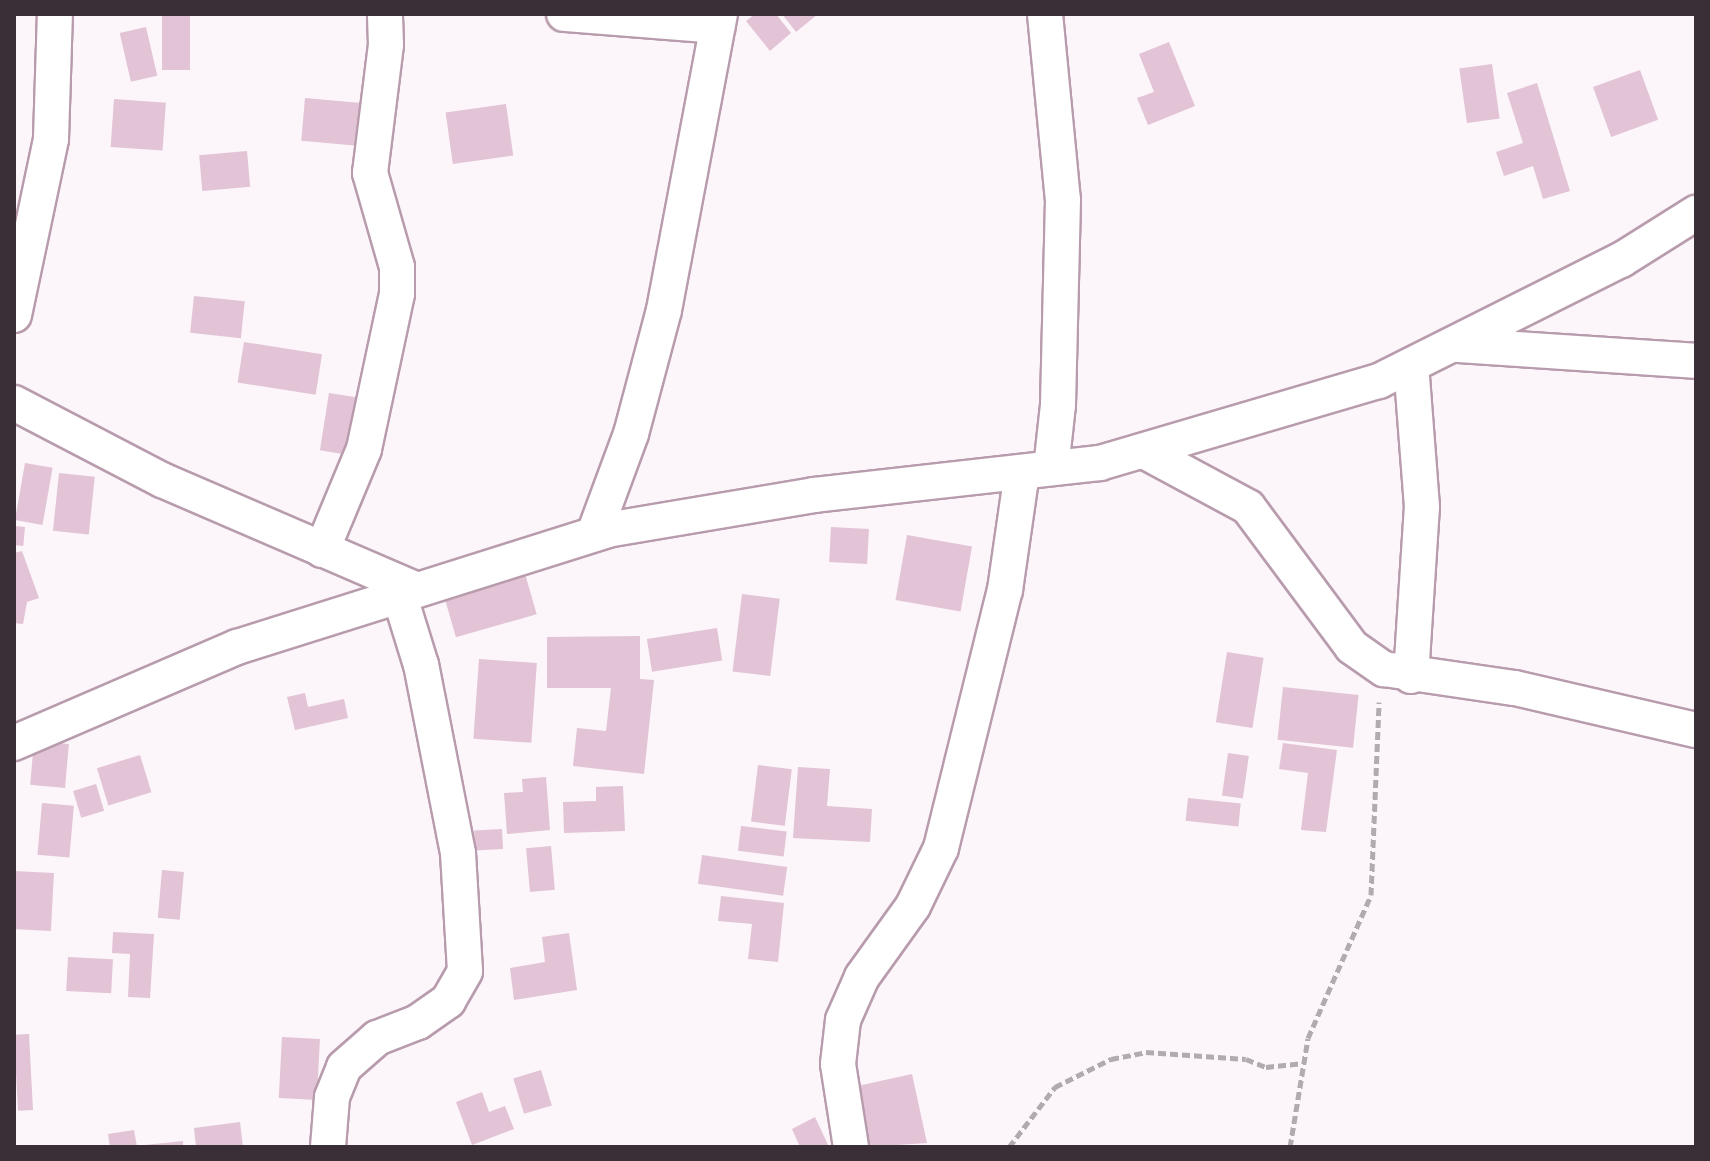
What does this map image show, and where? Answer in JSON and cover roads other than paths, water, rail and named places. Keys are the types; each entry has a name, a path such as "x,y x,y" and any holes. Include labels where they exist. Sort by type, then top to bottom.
{"street":[{"path":"14,315 51,139 55,14"},
{"path":"322,550 364,449 397,294 397,267 370,173 386,45 385,14"},
{"path":"564,14 719,20 664,310 631,434 594,534"},
{"path":"851,1147 838,1064 843,1020 862,977 913,906 941,848 1037,470 1064,271 1063,200 1045,14"},
{"path":"14,743 237,647 594,534 814,495 1037,470 1144,451 1379,381 1621,260 1696,213"},
{"path":"1455,345 1696,361"},
{"path":"1398,672 1422,507 1411,365"},
{"path":"14,403 162,480 322,550 407,592"},
{"path":"1144,451 1248,507 1352,647 1398,672 1515,688 1696,730"},
{"path":"328,1147 332,1097 344,1067 377,1038 418,1022 448,1001 465,971 458,853 407,592"}]}
